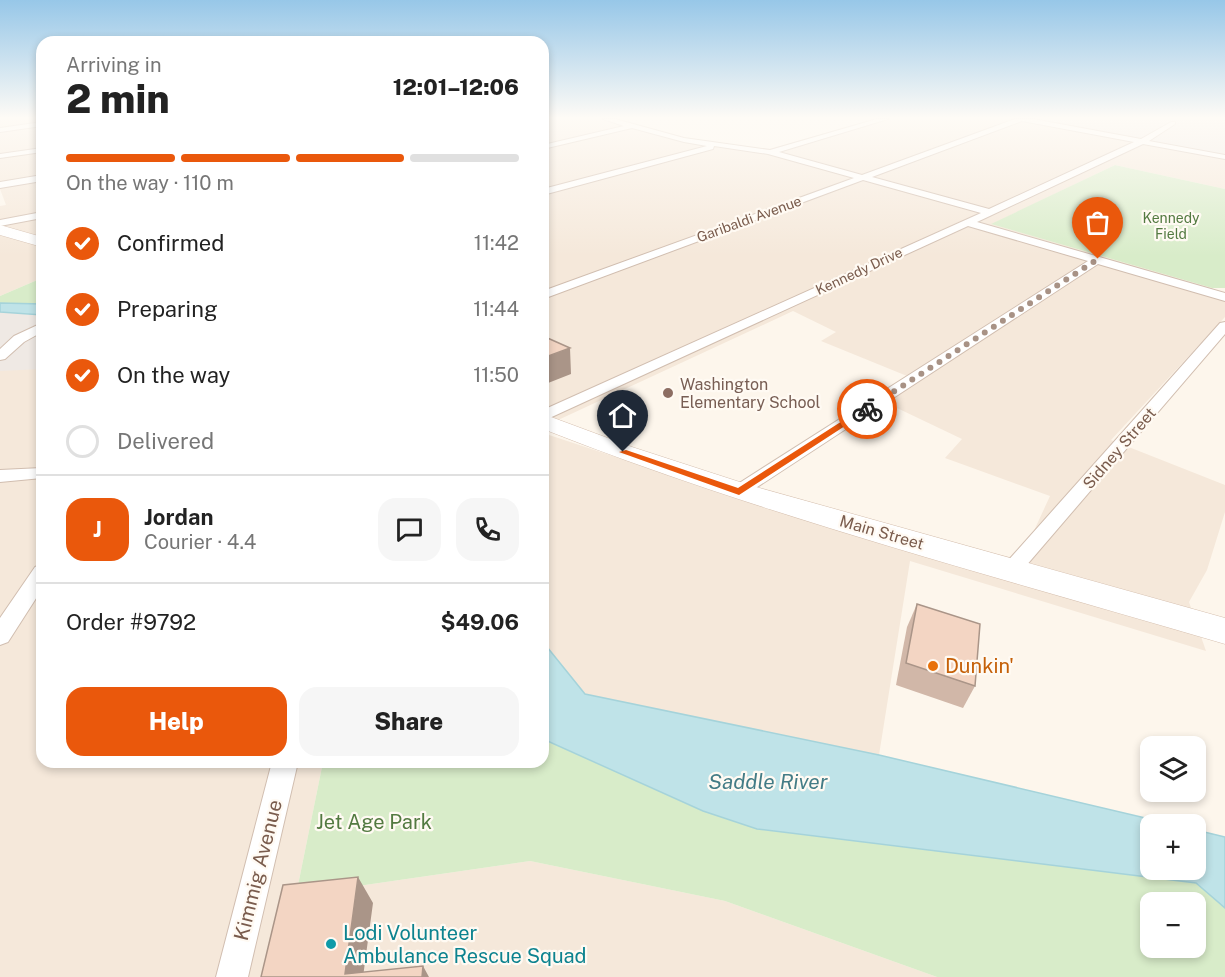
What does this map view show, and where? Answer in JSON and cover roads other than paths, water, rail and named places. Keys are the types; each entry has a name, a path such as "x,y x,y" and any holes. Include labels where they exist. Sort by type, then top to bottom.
{"street":[{"path":"549,190 644,165"},
{"path":"815,165 990,212"},
{"name":"Garibaldi Avenue","path":"549,293 895,165"},
{"name":"Kennedy Drive","path":"549,413 1092,165"},
{"path":"0,185 36,179"},
{"path":"0,223 36,216"},
{"path":"967,222 1225,297"},
{"path":"0,230 36,240"},
{"path":"739,491 1098,259"},
{"name":"Sidney Street","path":"1012,570 1225,326"},
{"path":"0,356 19,339 36,330"},
{"path":"0,340 19,339"},
{"name":"Main Street","path":"549,423 623,452 739,491 1225,631"},
{"path":"0,476 36,473"},
{"path":"0,636 36,581"},
{"name":"Kimmig Avenue","path":"232,977 284,768"}],"water":[{"path":"0,303 36,304 36,315 0,312"},
{"name":"Saddle River","path":"549,649 585,694 879,755 1140,817 1140,876 757,829 703,811 549,742"},
{"name":"Saddle River","path":"1206,832 1225,837 1225,908 1196,883 1172,880 1206,880"}],"place":[{"name":"Washington Elementary School","path":"668,393"},
{"name":"Dunkin'","path":"933,666"},
{"name":"Lodi Volunteer Ambulance Rescue Squad","path":"331,944"}],"park label":[{"name":"Kennedy Field","path":"1171,226"},
{"name":"Jet Age Park","path":"374,822"}]}
